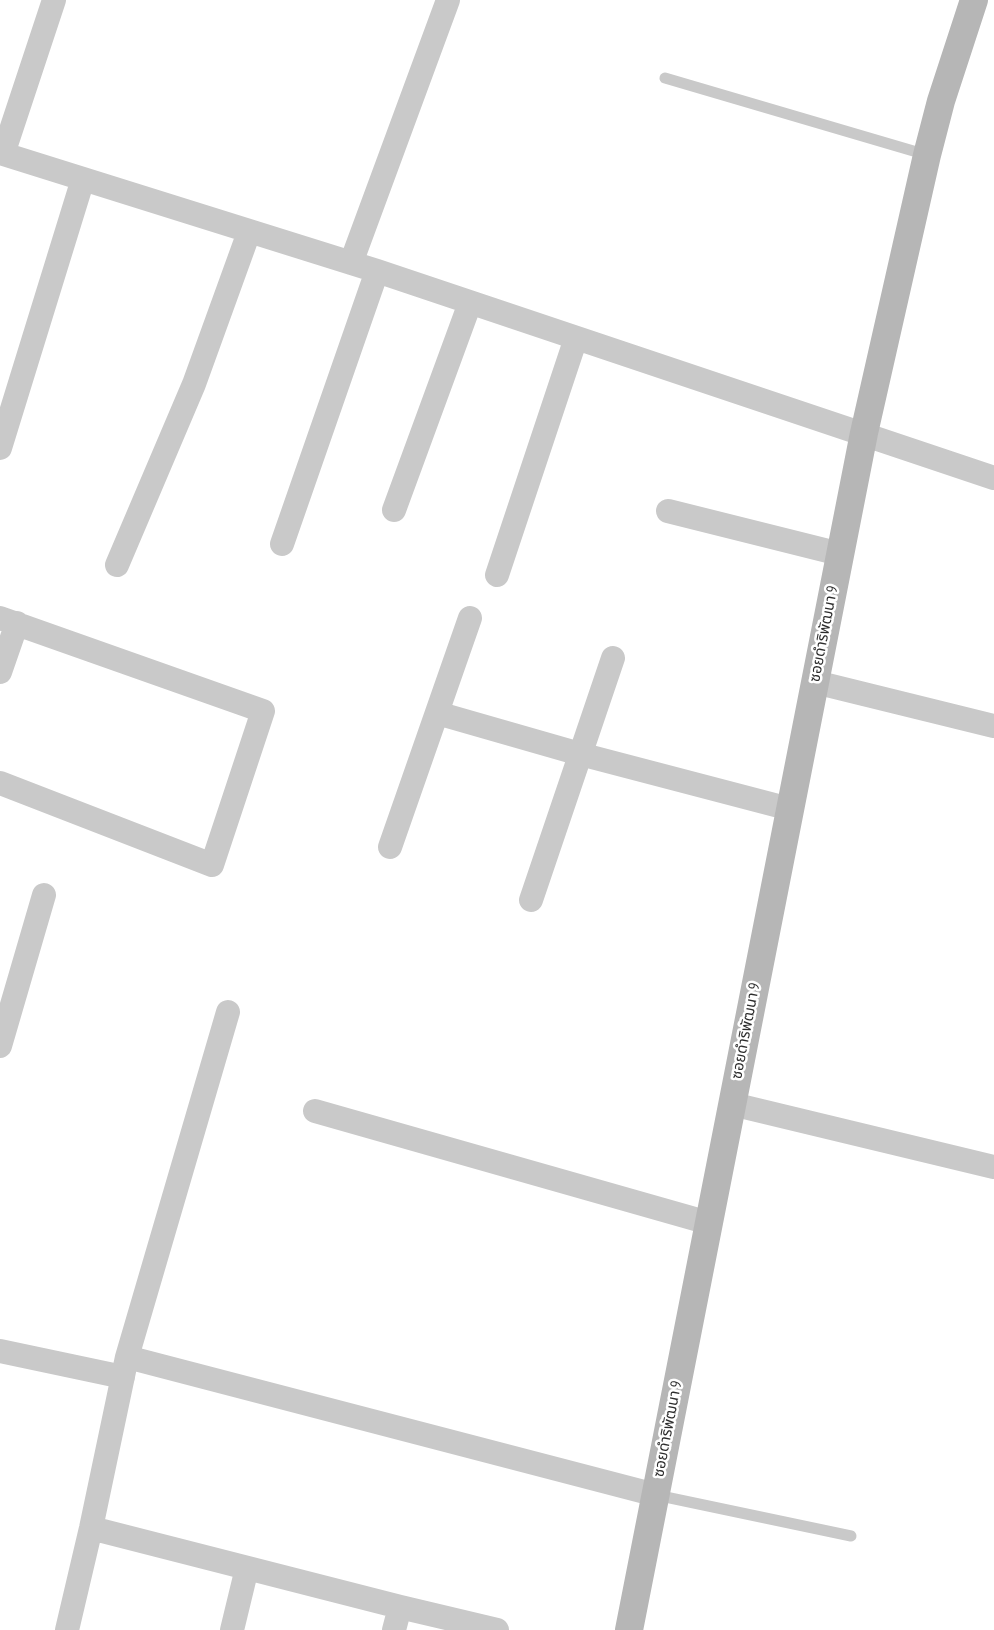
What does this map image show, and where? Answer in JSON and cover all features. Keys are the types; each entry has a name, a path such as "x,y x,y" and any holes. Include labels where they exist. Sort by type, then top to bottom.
{"street":[{"path":"54,0 1,153 377,271 470,304 864,433 994,478"},
{"path":"351,264 448,0"},
{"name":"ซอยดำริพัฒนา 9","path":"629,1630 864,433 927,155 941,101 974,0"},
{"path":"0,448 83,179"},
{"path":"117,565 194,384 249,232"},
{"path":"282,544 377,271"},
{"path":"394,510 470,304"},
{"path":"496,574 576,338"},
{"path":"668,511 840,554"},
{"path":"390,847 470,618"},
{"path":"0,672 8,620 263,711 212,866 0,783"},
{"path":"531,900 613,658"},
{"path":"815,682 994,726"},
{"path":"437,713 580,754 790,809"},
{"path":"0,1046 44,895"},
{"path":"67,1630 125,1367 228,1012"},
{"path":"732,1104 994,1167"},
{"path":"315,1111 709,1223"},
{"path":"0,1351 125,1367 656,1495"},
{"path":"91,1528 497,1630"},
{"path":"232,1630 248,1568"},
{"path":"394,1630 400,1607"}],"lane":[{"path":"665,78 927,155"},
{"path":"656,1495 851,1536"}]}
